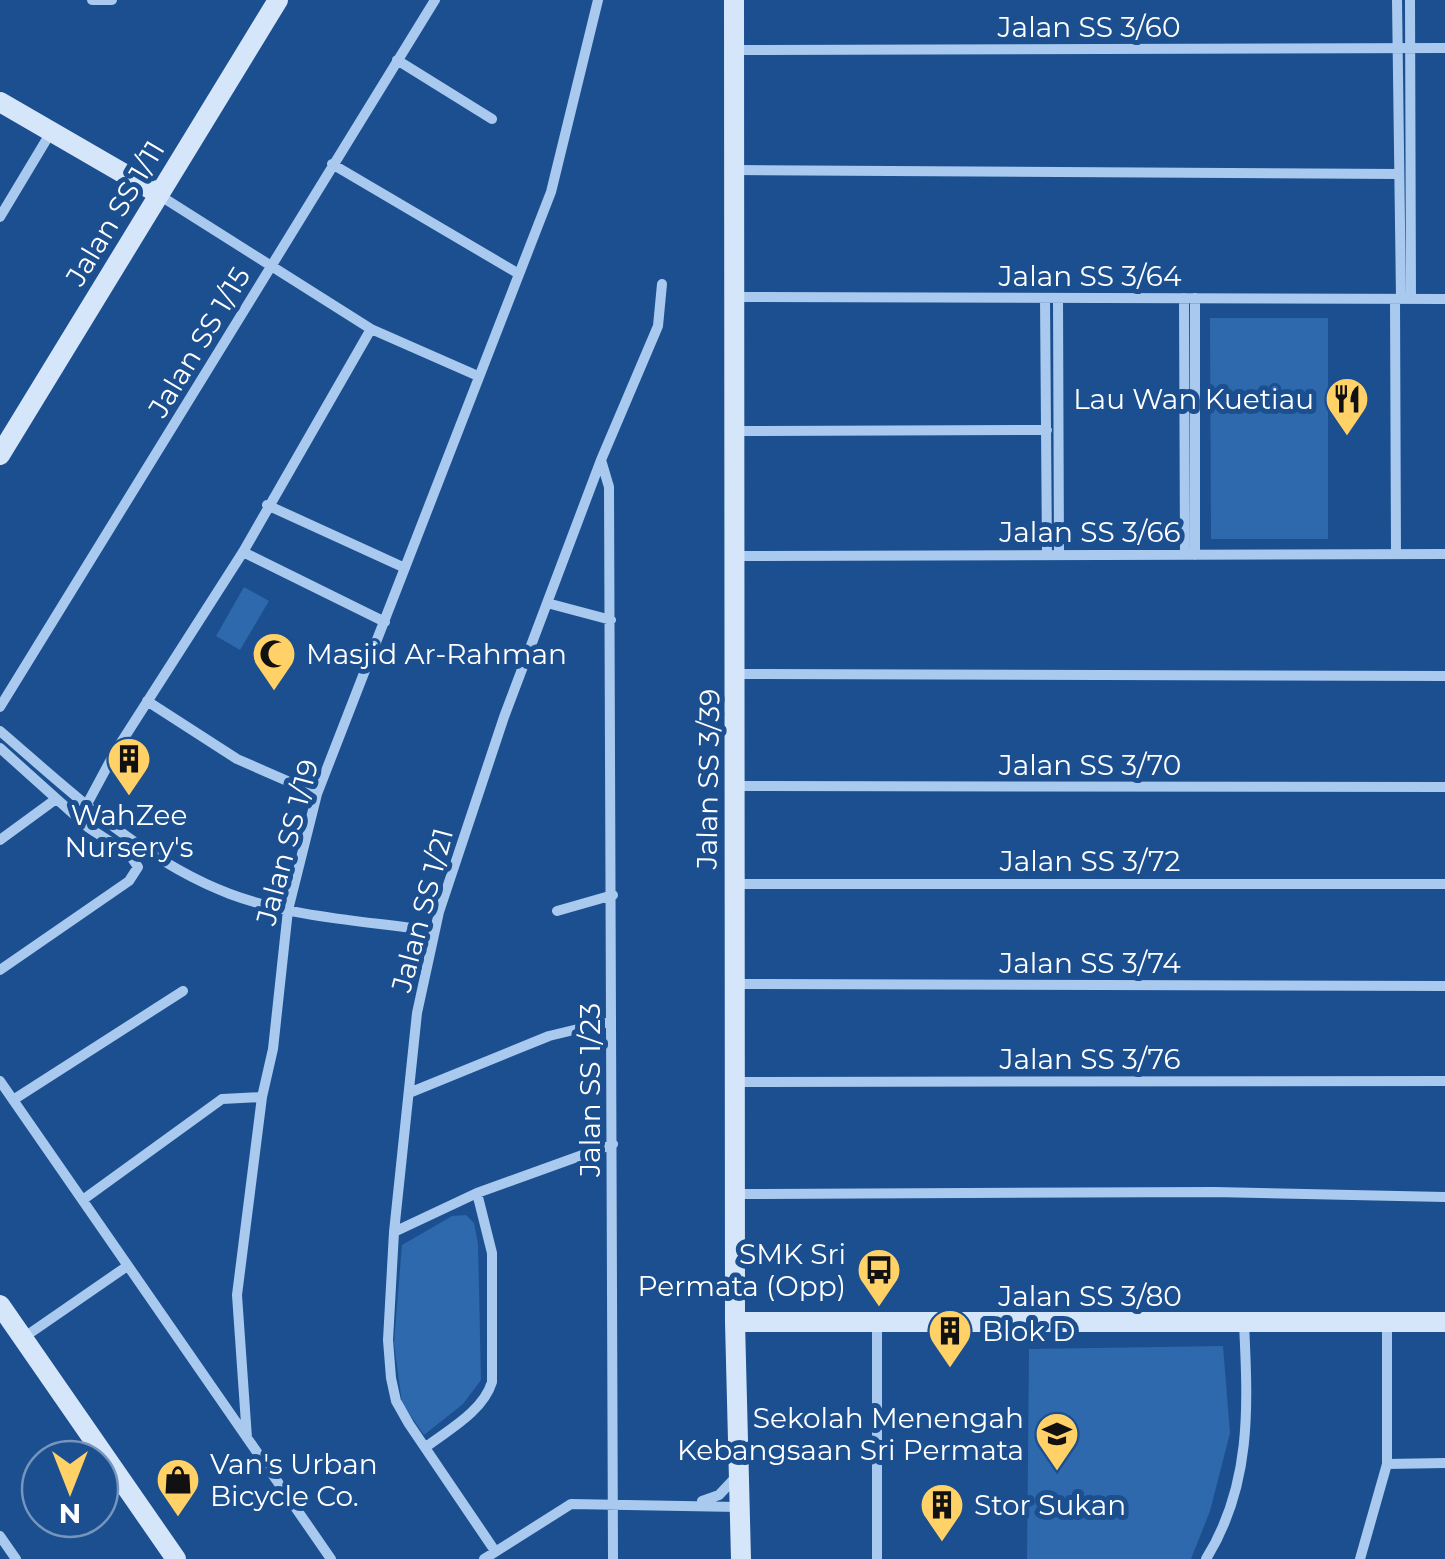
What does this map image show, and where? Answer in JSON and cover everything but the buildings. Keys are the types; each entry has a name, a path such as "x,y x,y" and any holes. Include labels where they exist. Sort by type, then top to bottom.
{"street":[{"path":"92,0 112,0"},
{"name":"Jalan SS 1/11","path":"0,455 278,0"},
{"name":"Jalan SS 1/15","path":"0,707 435,0"},
{"name":"Jalan SS 1/19","path":"247,1438 236,1295 262,1097 273,1049 288,910 317,794 551,192 598,0"},
{"name":"Jalan SS 3/39","path":"734,0 738,1194 735,1322 741,1559"},
{"path":"1396,554 1404,49 1397,0"},
{"path":"1402,299 1399,174 1410,0"},
{"name":"Jalan SS 3/60","path":"734,50 1445,48"},
{"path":"397,60 492,119"},
{"path":"0,102 158,194 371,329 478,376"},
{"path":"0,217 51,132"},
{"path":"332,164 520,274"},
{"path":"734,170 1399,174"},
{"name":"Jalan SS 1/21","path":"495,1551 396,1401 391,1378 388,1340 394,1232 417,1013 433,932 600,460 658,326 662,284"},
{"name":"Jalan SS 3/64","path":"734,297 1445,299"},
{"path":"1045,298 1053,555"},
{"path":"1053,555 1058,298"},
{"path":"1189,298 1190,554"},
{"path":"86,806 243,552 371,329"},
{"path":"734,430 1047,430"},
{"name":"Jalan SS 1/23","path":"600,460 609,487 611,620 612,1559"},
{"path":"267,505 405,568"},
{"path":"243,552 385,622"},
{"name":"Jalan SS 3/66","path":"735,556 1445,554"},
{"path":"547,604 611,620"},
{"path":"736,674 1445,676"},
{"path":"147,702 237,759 317,794"},
{"path":"0,731 86,806 161,859 229,894 288,910 433,932"},
{"path":"0,748 56,799 129,854 138,867 128,880 0,970"},
{"name":"Jalan SS 3/70","path":"736,786 1445,787"},
{"path":"0,840 56,799"},
{"name":"Jalan SS 3/72","path":"734,884 1445,884"},
{"path":"557,911 613,896"},
{"name":"Jalan SS 3/74","path":"735,984 1445,986"},
{"path":"13,1100 184,991"},
{"path":"409,1093 549,1036 611,1022"},
{"path":"0,1081 331,1559"},
{"name":"Jalan SS 3/76","path":"736,1082 1445,1081"},
{"path":"84,1199 222,1100 262,1097"},
{"path":"394,1232 477,1193 613,1144"},
{"path":"738,1194 1214,1192 1445,1196"},
{"path":"426,1447 478,1407 488,1396 492,1382 492,1252 477,1193"},
{"path":"23,1338 126,1267"},
{"path":"0,1306 176,1559"},
{"name":"Jalan SS 3/80","path":"735,1322 1445,1322"},
{"path":"1360,1559 1387,1464 1387,1322"},
{"path":"877,1559 878,1323"},
{"path":"1206,1559 1236,1494 1244,1462 1244,1324"},
{"path":"1387,1464 1445,1463"},
{"path":"681,1504 719,1496 738,1474"},
{"path":"484,1559 570,1504 738,1507"},
{"path":"0,1536 16,1559"}],"shaded area":[{"path":"1210,318 1328,318 1328,539 1211,539"},
{"path":"244,587 269,601 240,650 216,636"},
{"path":"466,1215 474,1223 478,1244 481,1380 463,1404 424,1435 402,1403 394,1343 402,1245 452,1216"},
{"path":"1223,1346 1230,1433 1210,1511 1191,1559 1027,1559 1029,1349"}],"place":[{"name":"Lau Wan Kuetiau","path":"1347,437"},
{"name":"Masjid Ar-Rahman","path":"274,692"},
{"name":"WahZee Nursery's","path":"129,797"},
{"name":"SMK Sri Permata (Opp)","path":"879,1308"},
{"name":"Blok D","path":"950,1369"},
{"name":"Sekolah Menengah Kebangsaan Sri Permata","path":"1057,1472"},
{"name":"Van's Urban Bicycle Co.","path":"178,1518"},
{"name":"Stor Sukan","path":"942,1543"}]}
